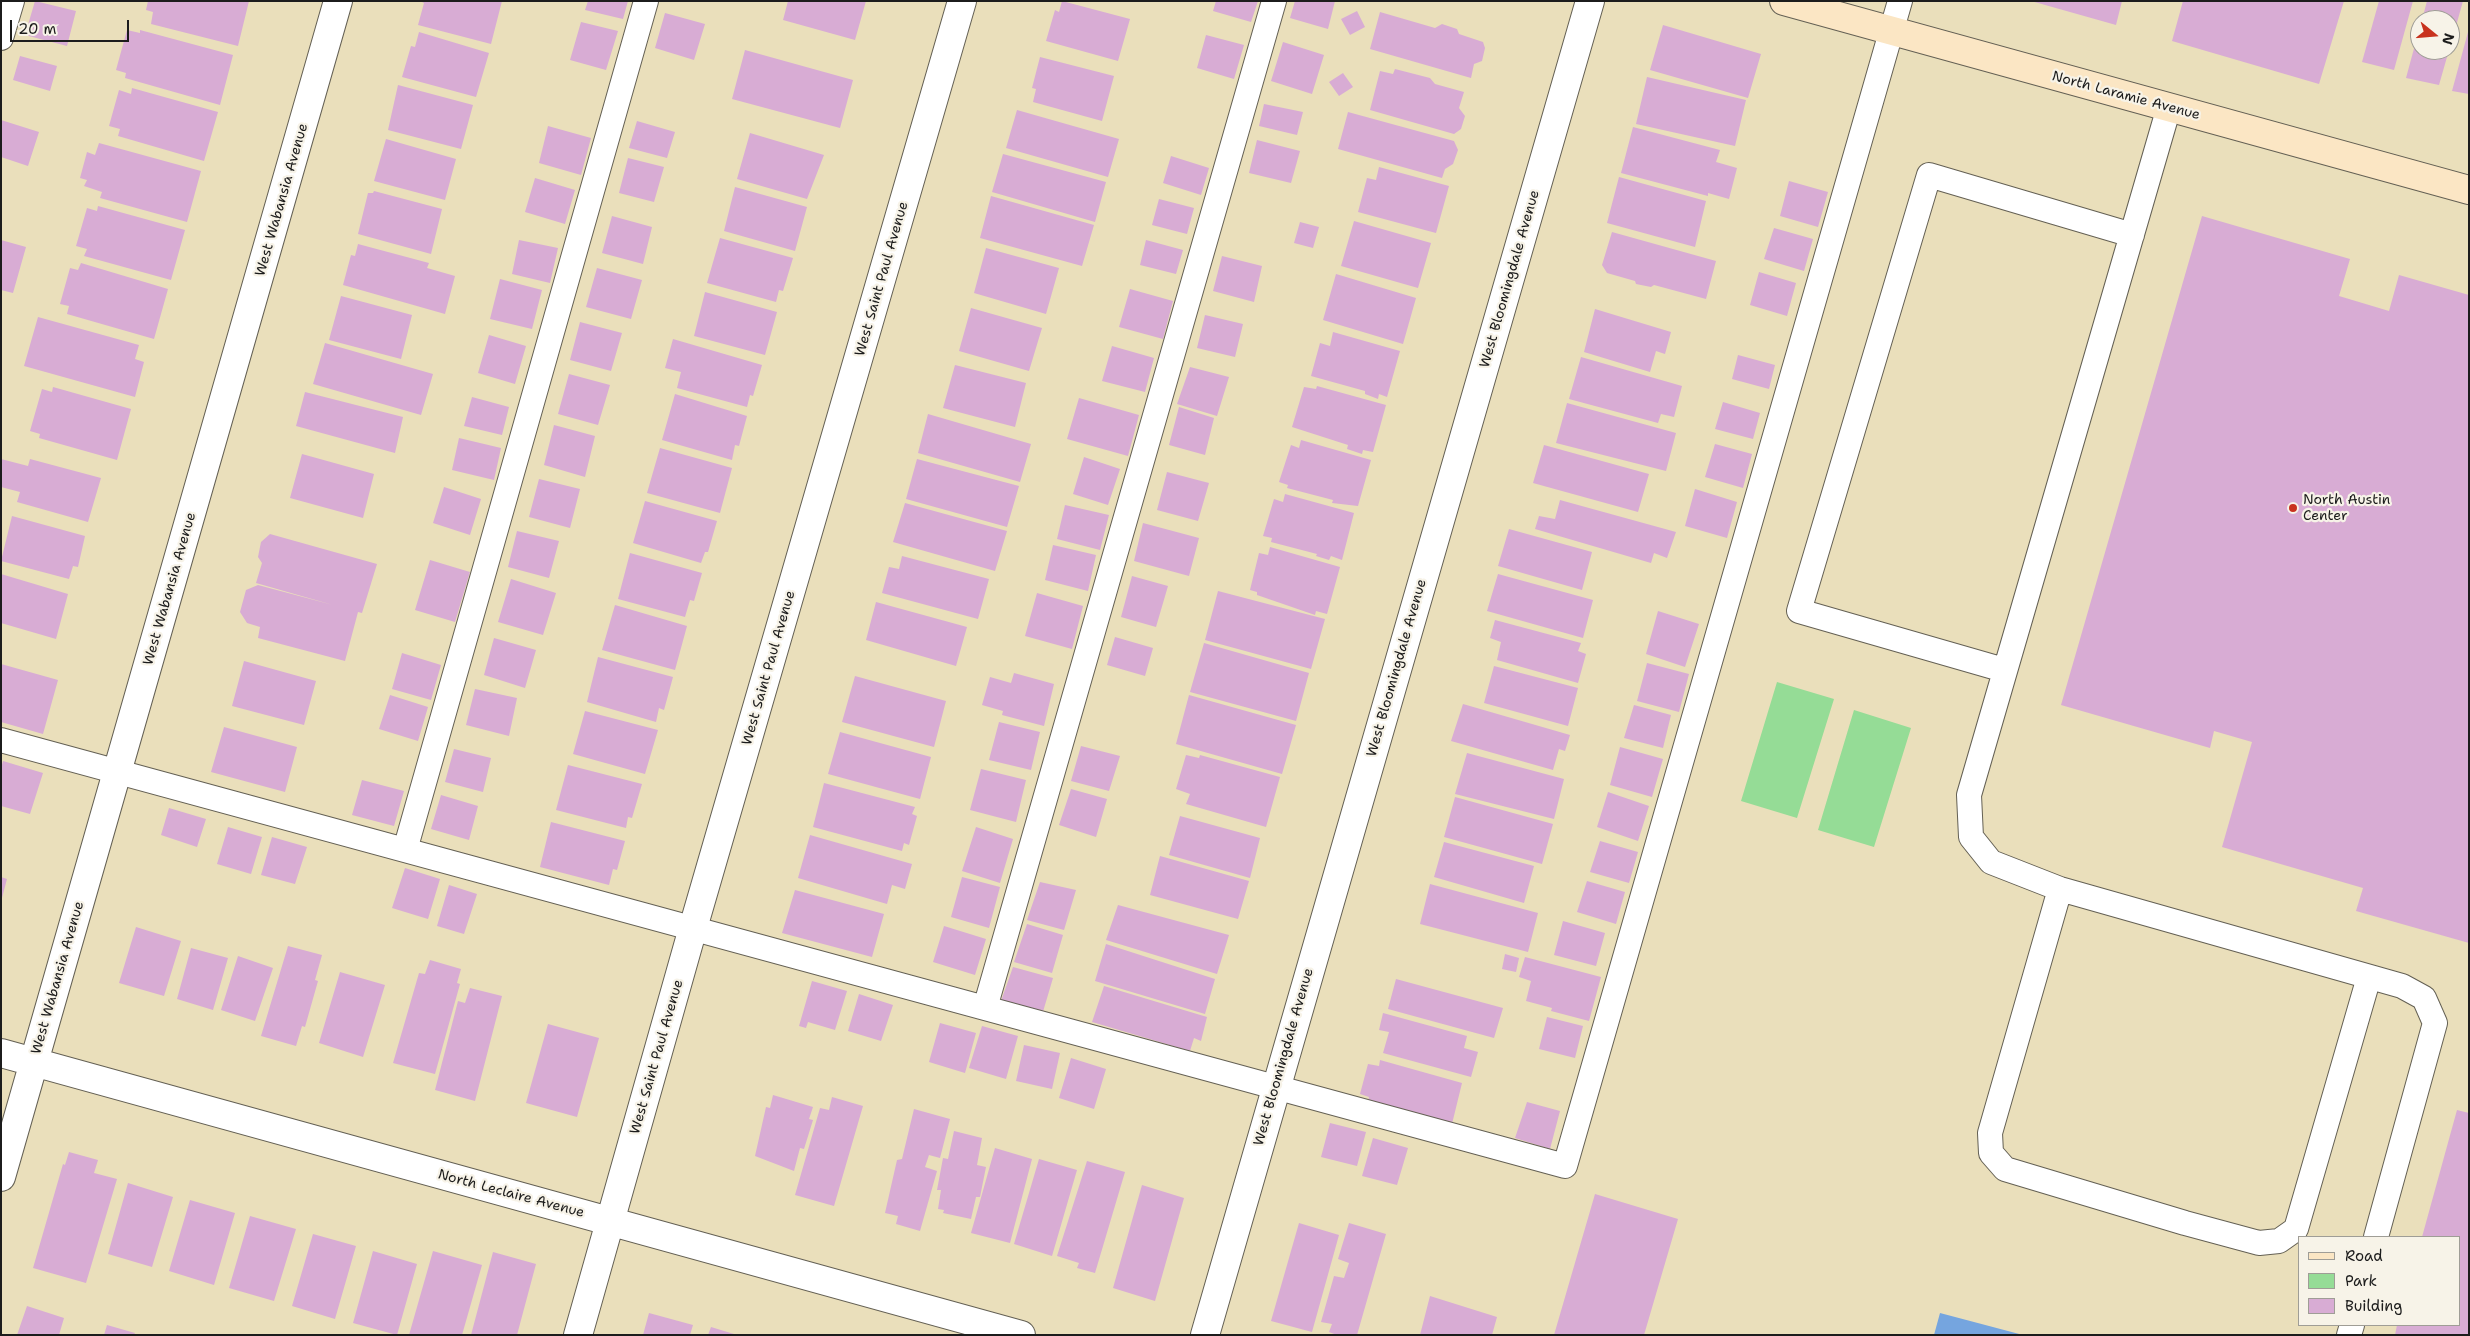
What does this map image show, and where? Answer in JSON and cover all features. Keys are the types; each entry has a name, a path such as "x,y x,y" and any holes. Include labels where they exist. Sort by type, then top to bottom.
{"street":[{"name":"West Wabansia Avenue","path":"1,1177 338,1"},
{"name":"West Saint Paul Avenue","path":"578,1335 693,928 962,1"},
{"name":"West Bloomingdale Avenue","path":"1205,1335 1275,1087 1590,1"},
{"name":"North Laramie Avenue","path":"1784,1 2469,190"},
{"name":"North Leclaire Avenue","path":"1,1053 1021,1335"}],"lane":[{"path":"1,38 12,1"},
{"path":"405,850 646,1"},
{"path":"985,1008 1274,1"},
{"path":"1,740 1565,1166 1900,1"},
{"path":"2169,108 1969,795 1970,837 1991,862 2060,889 2402,986 2424,998 2436,1023 2376,1236"},
{"path":"2004,670 1799,611 1929,175 2132,235"},
{"path":"2060,889 1990,1133 1991,1153 2005,1169 2185,1223 2259,1243 2279,1241 2296,1229 2369,977"}],"green space":[{"path":"1777,682 1834,699 1797,818 1741,801"},
{"path":"1854,710 1911,728 1874,847 1818,830"}],"water":[{"path":"1940,1313 2023,1335 1934,1335"}],"building":[{"path":"35,1 76,11 67,46 25,35"},
{"path":"148,1 249,1 238,46 151,24 153,12 146,10"},
{"path":"420,1 502,1 491,44 418,25 424,3"},
{"path":"588,1 628,1 623,19 585,10"},
{"path":"788,1 866,1 855,40 783,20"},
{"path":"1062,1 1130,19 1118,61 1046,41 1055,10 1059,12"},
{"path":"1216,1 1258,1 1251,22 1213,11"},
{"path":"1295,1 1335,1 1328,29 1290,18"},
{"path":"2031,1 2122,1 2116,25"},
{"path":"2183,1 2344,1 2319,84 2172,41"},
{"path":"2379,1 2413,1 2394,70 2362,62"},
{"path":"2427,1 2463,1 2460,12 2460,10 2425,10"},
{"path":"1357,11 1365,27 1350,35 1341,19"},
{"path":"1380,12 1435,28 1442,24 1457,29 1459,34 1483,42 1485,48 1482,61 1474,64 1471,78 1370,49"},
{"path":"665,13 705,24 694,60 655,48"},
{"path":"581,22 618,31 606,70 570,60"},
{"path":"1663,25 1761,54 1748,98 1650,70"},
{"path":"127,30 140,33 140,30 233,55 220,105 125,78 126,73 116,70"},
{"path":"419,32 489,53 476,97 402,77 411,46 415,47"},
{"path":"2469,32 2469,94 2452,91"},
{"path":"1206,35 1244,45 1234,79 1197,68"},
{"path":"1283,42 1324,55 1312,94 1271,81"},
{"path":"745,50 853,80 840,128 732,99"},
{"path":"20,56 57,66 50,91 13,80"},
{"path":"1040,57 1114,76 1102,121 1033,102 1036,89 1032,88"},
{"path":"2411,60 2446,60 2439,85 2406,78"},
{"path":"1395,69 1430,78 1435,84 1464,92 1459,108 1465,116 1461,129 1454,134 1370,110 1380,71 1393,74"},
{"path":"1343,73 1353,87 1339,96 1329,82"},
{"path":"1647,77 1746,100 1735,146 1636,124"},
{"path":"398,85 473,105 461,149 388,130"},
{"path":"132,88 218,112 204,161 118,136 120,129 109,126 119,90 131,94"},
{"path":"1264,104 1303,112 1297,135 1259,126"},
{"path":"1017,110 1119,139 1108,177 1006,148"},
{"path":"1348,112 1454,141 1458,150 1453,164 1445,169 1442,178 1338,149"},
{"path":"1,120 39,132 28,166 1,157"},
{"path":"637,121 675,132 667,158 629,148"},
{"path":"548,126 591,138 581,175 539,163"},
{"path":"1633,127 1720,150 1716,162 1737,168 1729,199 1708,193 1708,196 1621,173"},
{"path":"750,133 824,155 807,199 737,179"},
{"path":"386,139 456,159 445,200 374,181"},
{"path":"1257,140 1300,151 1291,183 1249,173"},
{"path":"99,143 201,171 187,222 100,198 102,192 84,186 87,180 80,178 87,152 95,155"},
{"path":"1003,154 1106,182 1095,222 992,192"},
{"path":"1171,156 1209,168 1201,195 1163,183"},
{"path":"628,158 664,167 654,202 619,193"},
{"path":"1379,167 1449,186 1436,233 1358,212 1367,178 1376,180"},
{"path":"1619,177 1706,201 1695,247 1607,223"},
{"path":"535,178 575,190 565,224 525,212"},
{"path":"1789,181 1828,192 1818,227 1780,216"},
{"path":"735,187 807,207 795,251 724,231"},
{"path":"374,191 442,209 431,254 358,234 368,193 373,193"},
{"path":"991,196 1094,225 1082,266 980,238"},
{"path":"1159,199 1194,208 1187,234 1152,225"},
{"path":"98,206 185,230 171,280 84,256 87,249 76,246 87,208 97,211"},
{"path":"612,216 652,227 643,264 602,253"},
{"name":"North Austin Center","path":"2202,216 2350,259 2339,296 2389,311 2399,275 2469,295 2469,943 2356,911 2363,888 2222,847 2252,742 2214,731 2210,748 2061,705"},
{"path":"1354,221 1431,243 1418,288 1341,266"},
{"path":"1300,222 1319,227 1313,248 1294,243"},
{"path":"1774,228 1813,239 1804,271 1764,259"},
{"path":"1612,232 1716,261 1706,299 1654,285 1651,287 1636,284 1635,281 1607,273 1602,265"},
{"path":"720,238 793,258 783,291 779,290 776,302 707,283"},
{"path":"1,240 26,247 13,293 1,290"},
{"path":"519,240 558,248 550,283 512,274"},
{"path":"1146,240 1183,250 1176,274 1140,265"},
{"path":"358,244 429,263 427,268 455,276 445,314 343,285 351,255 355,256"},
{"path":"986,248 1059,268 1046,314 974,293"},
{"path":"1222,256 1262,266 1254,302 1213,291"},
{"path":"81,263 168,289 154,339 67,314 69,306 60,304 70,268 78,270"},
{"path":"597,268 642,280 631,319 586,307"},
{"path":"1759,272 1796,283 1787,316 1750,305"},
{"path":"1336,274 1416,298 1403,344 1323,320"},
{"path":"500,279 542,290 532,329 490,319"},
{"path":"1130,289 1173,301 1163,339 1119,327"},
{"path":"705,292 777,312 765,355 694,336"},
{"path":"341,296 412,315 401,359 329,340"},
{"path":"971,308 1042,328 1029,371 959,351"},
{"path":"1595,309 1671,332 1665,354 1656,351 1650,372 1584,352"},
{"path":"1205,315 1243,324 1235,357 1197,348"},
{"path":"38,317 139,345 135,359 144,362 135,397 24,366"},
{"path":"580,322 622,333 611,371 570,360"},
{"path":"1333,332 1400,351 1387,397 1379,394 1378,399 1365,394 1365,391 1311,376 1320,343 1330,346"},
{"path":"489,335 526,346 515,384 478,373"},
{"path":"673,339 762,365 753,396 750,395 747,407 677,388 681,372 665,368"},
{"path":"325,343 433,374 421,415 313,384"},
{"path":"1112,346 1154,358 1145,392 1102,381"},
{"path":"1738,355 1775,365 1769,389 1732,379"},
{"path":"1581,357 1682,386 1674,417 1661,414 1658,423 1569,399"},
{"path":"955,365 1026,383 1015,427 943,408"},
{"path":"1190,367 1229,377 1217,416 1177,404"},
{"path":"569,374 610,385 598,425 558,414"},
{"path":"1317,386 1386,405 1373,452 1363,450 1362,454 1347,449 1348,445 1292,427 1304,387 1316,389"},
{"path":"53,387 131,409 117,460 39,438 40,434 30,431 42,389 52,392"},
{"path":"305,392 403,417 395,453 296,426"},
{"path":"675,394 747,416 739,446 735,445 732,460 662,440"},
{"path":"472,397 509,407 502,435 464,426"},
{"path":"1079,398 1139,415 1128,456 1067,439"},
{"path":"1723,402 1760,413 1753,439 1715,429"},
{"path":"1567,403 1676,433 1666,471 1556,443"},
{"path":"1179,407 1214,418 1205,455 1169,445"},
{"path":"928,414 1031,444 1020,482 918,453"},
{"path":"554,425 595,436 585,477 544,465"},
{"path":"459,438 501,448 494,480 452,470"},
{"path":"1301,440 1371,460 1358,506 1332,503 1333,500 1287,488 1288,485 1279,482 1291,445 1299,448"},
{"path":"1715,444 1752,454 1743,488 1705,477"},
{"path":"1544,445 1649,474 1638,512 1533,483"},
{"path":"660,448 732,468 720,513 647,493"},
{"path":"302,454 374,474 363,518 290,498"},
{"path":"1084,457 1120,469 1108,505 1073,494"},
{"path":"1,459 28,466 30,459 101,478 88,522 17,502 20,492 1,487"},
{"path":"917,459 1019,486 1007,527 906,499"},
{"path":"1167,472 1209,483 1198,521 1157,510"},
{"path":"539,479 580,489 570,528 529,517"},
{"path":"444,487 481,499 470,535 433,523"},
{"path":"1695,489 1737,502 1727,538 1685,526"},
{"path":"1285,494 1354,513 1342,560 1331,556 1329,560 1316,556 1317,554 1271,542 1272,538 1263,536 1274,499 1283,502"},
{"path":"1560,500 1676,532 1667,558 1654,553 1651,563 1535,529 1539,516 1555,519"},
{"path":"645,501 717,521 708,552 705,552 701,563 633,543"},
{"path":"905,503 1007,531 995,571 893,542"},
{"path":"1065,505 1109,515 1100,550 1057,539"},
{"path":"12,516 85,536 78,567 73,566 69,579 1,561"},
{"path":"1143,523 1199,538 1189,576 1134,561"},
{"path":"1509,529 1592,552 1582,590 1498,566"},
{"path":"517,531 559,541 549,578 508,567"},
{"path":"270,534 377,564 362,613 358,612 345,661 258,638 260,627 247,623 240,612 246,590 258,585 333,605 256,583 262,563 258,557 261,542"},
{"path":"1053,545 1096,555 1088,591 1045,580"},
{"path":"1270,547 1340,567 1327,614 1316,611 1315,615 1257,595 1257,592 1250,590 1259,553 1268,555"},
{"path":"630,553 702,573 694,601 690,600 685,617 618,599"},
{"path":"902,556 989,579 978,619 882,593 889,567 899,569"},
{"path":"430,560 470,572 455,622 415,610"},
{"path":"1,574 68,594 56,639 1,623"},
{"path":"1498,574 1593,600 1583,638 1487,611"},
{"path":"1132,576 1168,586 1156,627 1121,617"},
{"path":"511,579 556,593 543,635 498,622"},
{"path":"1218,591 1325,619 1311,669 1205,640"},
{"path":"1037,593 1083,606 1072,649 1025,636"},
{"path":"876,602 967,627 956,666 866,640"},
{"path":"615,605 687,626 675,670 602,650"},
{"path":"1658,611 1699,624 1685,667 1646,654"},
{"path":"1495,620 1581,643 1578,651 1586,654 1578,683 1497,660 1501,642 1490,638"},
{"path":"1115,637 1153,648 1145,676 1107,665"},
{"path":"494,638 536,650 525,688 484,675"},
{"path":"1204,643 1309,673 1296,721 1190,692"},
{"path":"402,653 441,665 431,700 392,689"},
{"path":"598,657 673,677 664,710 659,708 656,722 587,702"},
{"path":"244,661 316,681 304,725 232,706"},
{"path":"1647,663 1689,674 1679,712 1637,701"},
{"path":"1,664 58,680 43,734 1,722"},
{"path":"1494,666 1578,688 1568,726 1484,703"},
{"path":"1014,673 1054,684 1044,726 1002,715 1003,711 982,705 990,677 1011,683"},
{"path":"855,676 946,701 934,747 842,722"},
{"path":"475,689 517,698 509,736 466,725"},
{"path":"390,695 428,707 418,741 379,729"},
{"path":"1189,695 1296,725 1282,774 1176,744"},
{"path":"1463,704 1570,735 1565,751 1559,749 1553,770 1451,741"},
{"path":"1634,705 1671,715 1663,748 1624,738"},
{"path":"585,711 658,730 645,774 573,754"},
{"path":"999,722 1040,732 1031,770 989,760"},
{"path":"224,727 297,747 285,792 211,772"},
{"path":"840,732 931,757 920,799 828,774"},
{"path":"1081,746 1120,756 1109,791 1071,781"},
{"path":"1620,747 1663,759 1652,797 1610,785"},
{"path":"454,749 491,758 483,792 445,782"},
{"path":"1467,753 1564,779 1554,819 1455,794"},
{"path":"1186,755 1199,758 1200,755 1280,777 1266,827 1186,804 1190,794 1176,789"},
{"path":"3,761 43,773 30,814 1,806 1,768"},
{"path":"568,765 642,784 632,818 628,817 626,828 556,810"},
{"path":"981,769 1026,780 1016,822 970,810"},
{"path":"362,780 404,791 394,826 352,815"},
{"path":"824,783 915,807 912,814 917,816 909,845 904,843 902,851 813,827"},
{"path":"1071,789 1107,799 1096,837 1059,825"},
{"path":"1608,792 1649,806 1638,841 1597,827"},
{"path":"441,795 478,806 469,840 431,829"},
{"path":"1455,797 1553,824 1542,864 1444,837"},
{"path":"169,808 206,819 197,847 161,835"},
{"path":"1180,816 1260,838 1250,878 1169,855"},
{"path":"551,822 625,841 617,870 613,869 609,885 540,867"},
{"path":"228,827 262,837 251,874 217,864"},
{"path":"976,827 1013,839 1000,883 962,871"},
{"path":"810,835 912,864 905,889 892,885 887,904 798,878"},
{"path":"272,837 307,847 295,884 261,875"},
{"path":"1600,841 1638,852 1629,883 1590,872"},
{"path":"1444,842 1534,866 1524,903 1434,877"},
{"path":"1160,856 1249,881 1238,919 1150,895"},
{"path":"405,868 440,879 428,919 392,908"},
{"path":"1,877 7,879 2,898 1,898"},
{"path":"962,877 1000,887 989,928 951,917"},
{"path":"1587,881 1625,892 1616,924 1577,912"},
{"path":"1040,882 1076,890 1064,930 1027,920"},
{"path":"1430,884 1538,913 1528,952 1420,924"},
{"path":"449,885 477,894 464,934 437,926"},
{"path":"795,890 884,914 872,957 782,933"},
{"path":"1118,905 1229,935 1217,974 1106,940"},
{"path":"1563,921 1605,933 1596,966 1554,955"},
{"path":"1027,924 1063,935 1052,973 1014,962"},
{"path":"944,926 986,939 975,975 933,962"},
{"path":"136,927 181,941 164,996 119,983"},
{"path":"1106,944 1215,979 1205,1014 1095,981"},
{"path":"288,946 322,955 315,980 318,981 305,1027 302,1026 296,1046 261,1036"},
{"path":"191,948 228,958 213,1010 177,999"},
{"path":"1505,954 1519,958 1516,972 1502,969"},
{"path":"238,956 273,968 255,1021 221,1010"},
{"path":"1525,957 1601,977 1589,1021 1551,1011 1552,1008 1526,1001 1531,981 1519,977"},
{"path":"430,960 461,969 457,983 460,984 435,1074 393,1063 419,973 425,974"},
{"path":"1013,967 1053,978 1042,1015 1000,1004"},
{"path":"340,972 385,985 363,1057 319,1043"},
{"path":"1396,979 1503,1008 1494,1038 1388,1009"},
{"path":"812,981 847,991 835,1030 808,1022 806,1028 799,1026"},
{"path":"1104,986 1207,1017 1201,1041 1194,1038 1190,1051 1092,1022"},
{"path":"470,988 502,996 475,1101 435,1090 458,1001 465,1003"},
{"path":"859,994 893,1005 881,1041 848,1031"},
{"path":"1383,1013 1467,1036 1464,1048 1478,1052 1471,1077 1383,1053 1389,1032 1379,1030"},
{"path":"1547,1017 1583,1026 1575,1058 1539,1049"},
{"path":"940,1023 976,1033 965,1073 929,1062"},
{"path":"548,1024 599,1038 577,1117 526,1103"},
{"path":"982,1026 1018,1036 1006,1079 969,1068"},
{"path":"1024,1045 1060,1053 1052,1089 1016,1081"},
{"path":"1071,1058 1106,1069 1094,1109 1059,1098"},
{"path":"1380,1060 1462,1083 1452,1124 1368,1101 1369,1097 1360,1094 1368,1064 1379,1066"},
{"path":"773,1095 813,1107 809,1119 813,1120 804,1149 800,1148 794,1171 755,1156 766,1107 770,1108"},
{"path":"832,1097 863,1106 834,1206 795,1195 820,1108 829,1110"},
{"path":"1527,1102 1560,1111 1550,1149 1515,1138"},
{"path":"914,1109 950,1119 940,1158 929,1155 925,1167 937,1171 920,1231 896,1224 898,1216 885,1213 897,1160 902,1159"},
{"path":"2457,1110 2469,1113 2469,1335 2395,1335 2397,1326 2460,1326 2460,1236 2422,1236"},
{"path":"1330,1123 1366,1132 1357,1166 1321,1157"},
{"path":"954,1131 982,1138 977,1165 986,1167 980,1197 976,1197 971,1219 943,1213 944,1210 938,1209 941,1190 937,1190 943,1158 948,1159"},
{"path":"1373,1138 1408,1148 1397,1185 1362,1176"},
{"path":"995,1148 1032,1159 1010,1243 971,1233"},
{"path":"69,1152 98,1160 94,1173 117,1179 86,1283 33,1268 63,1164 65,1165"},
{"path":"1039,1159 1077,1170 1052,1256 1014,1244"},
{"path":"1087,1161 1125,1172 1095,1273 1077,1268 1079,1263 1057,1256"},
{"path":"128,1183 173,1197 152,1267 108,1254"},
{"path":"1142,1185 1184,1198 1155,1301 1113,1288"},
{"path":"1595,1194 1678,1219 1644,1335 1554,1335"},
{"path":"190,1200 235,1213 214,1285 169,1271"},
{"path":"250,1216 296,1229 274,1301 229,1288"},
{"path":"1299,1223 1339,1235 1312,1332 1271,1321"},
{"path":"1349,1223 1386,1234 1357,1335 1337,1335 1329,1332 1332,1324 1321,1322 1334,1276 1344,1278 1349,1263 1338,1259"},
{"path":"313,1234 356,1246 335,1319 292,1306"},
{"path":"373,1251 417,1264 397,1335 353,1323"},
{"path":"433,1251 482,1265 462,1335 409,1335"},
{"path":"493,1252 536,1264 517,1335 471,1335"},
{"path":"1430,1296 1497,1317 1492,1335 1420,1335"},
{"path":"27,1306 64,1318 59,1335 17,1335"},
{"path":"649,1313 693,1325 690,1335 643,1335"},
{"path":"107,1325 135,1333 134,1335 104,1335"},
{"path":"711,1327 734,1334 734,1335 708,1335"}],"place":[{"name":"North Austin Center","path":"2293,508"}]}
